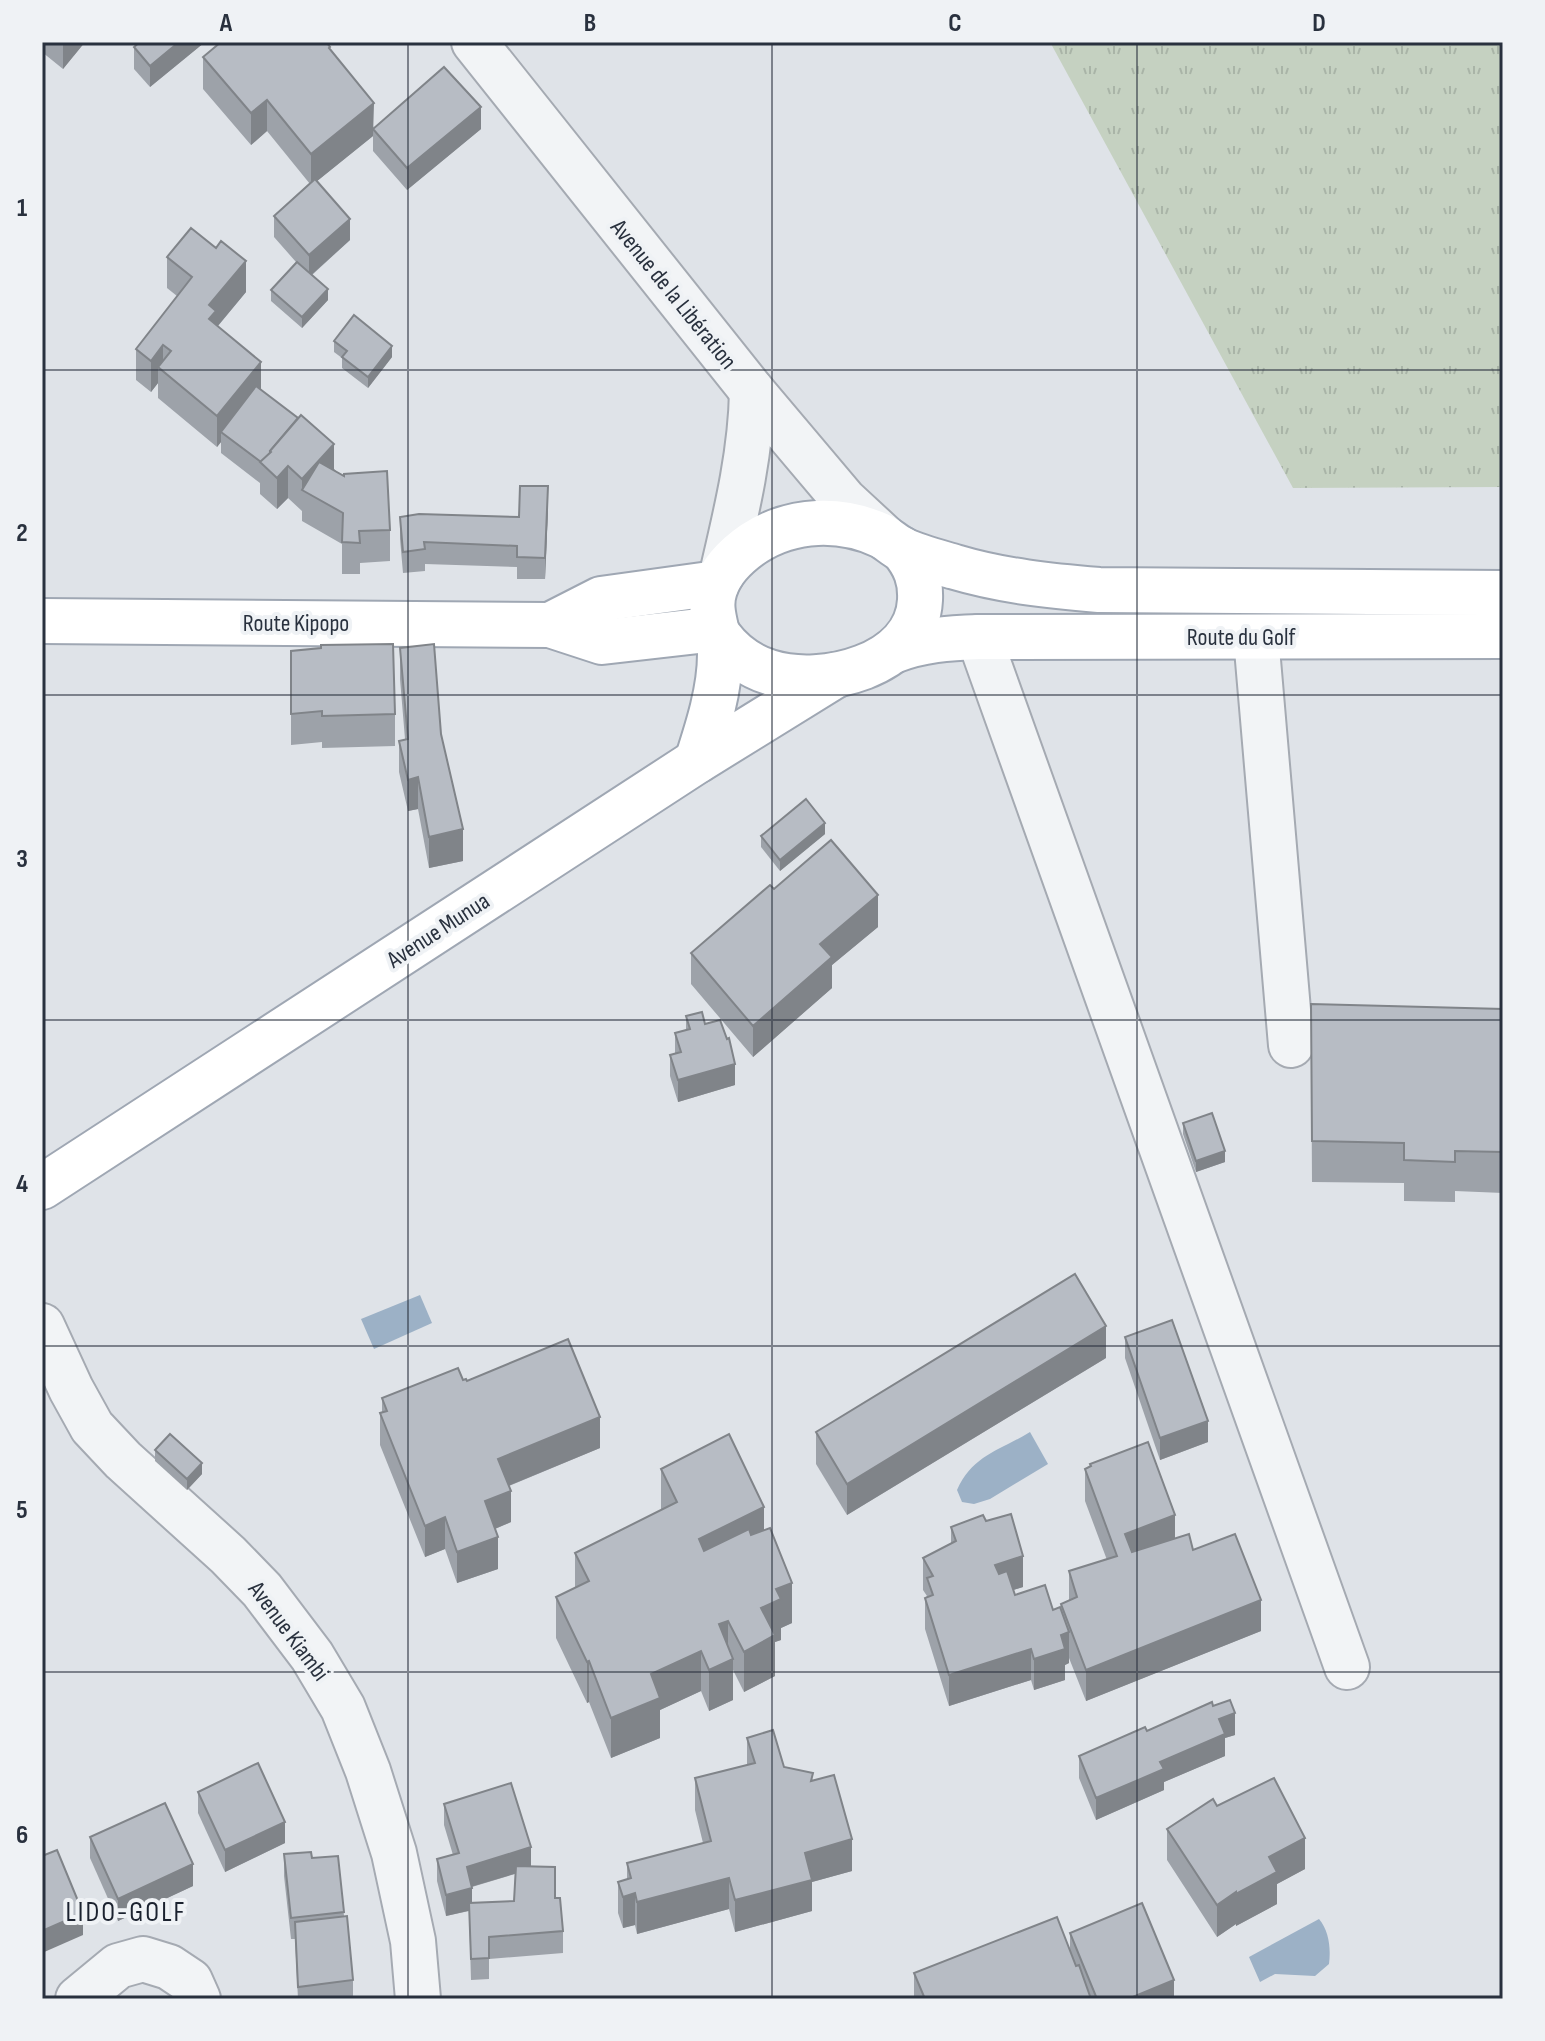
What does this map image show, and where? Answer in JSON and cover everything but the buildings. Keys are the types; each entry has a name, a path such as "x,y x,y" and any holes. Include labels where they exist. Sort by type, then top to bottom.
{"main road":[{"path":"697,761 720,668 713,592 719,578 748,547 785,527 813,523 855,527 953,567 987,576 1052,586 1099,590 1503,593"},
{"path":"861,665 912,629 918,617 918,575 913,562 893,543"},
{"name":"Route Kipopo","path":"550,625 601,599 719,578"},
{"name":"Route Kipopo","path":"42,621 550,625 602,642 718,633"},
{"path":"718,633 728,648 771,673 811,678 861,665 906,646 944,638 979,637"},
{"name":"Route du Golf","path":"979,637 1503,636"},
{"name":"Avenue Munua","path":"42,1187 697,761 861,665"}],"street":[{"name":"Avenue de la Libération","path":"474,42 752,391 844,500 893,543"},
{"path":"719,578 742,485 752,415 752,391"},
{"path":"979,637 1347,1667"},
{"path":"1256,637 1291,1045"},
{"name":"Avenue Kiambi","path":"42,1326 92,1427 262,1590 312,1656 343,1708 368,1771 394,1853 413,1941 418,1999"},
{"path":"78,1999 118,1966 143,1959 169,1967 190,1981 198,1999"}],"green space":[{"path":"1050,42 1503,42 1503,487 1293,488"}],"water":[{"path":"420,1295 432,1323 374,1349 361,1319"},
{"path":"1030,1432 1048,1464 990,1499 974,1504 962,1502 957,1490 971,1469 988,1455"},
{"path":"1319,1919 1328,1940 1329,1964 1315,1976 1275,1974 1260,1982 1249,1957"}],"district":[{"name":"LIDO-GOLF","path":"126,1911"}]}
